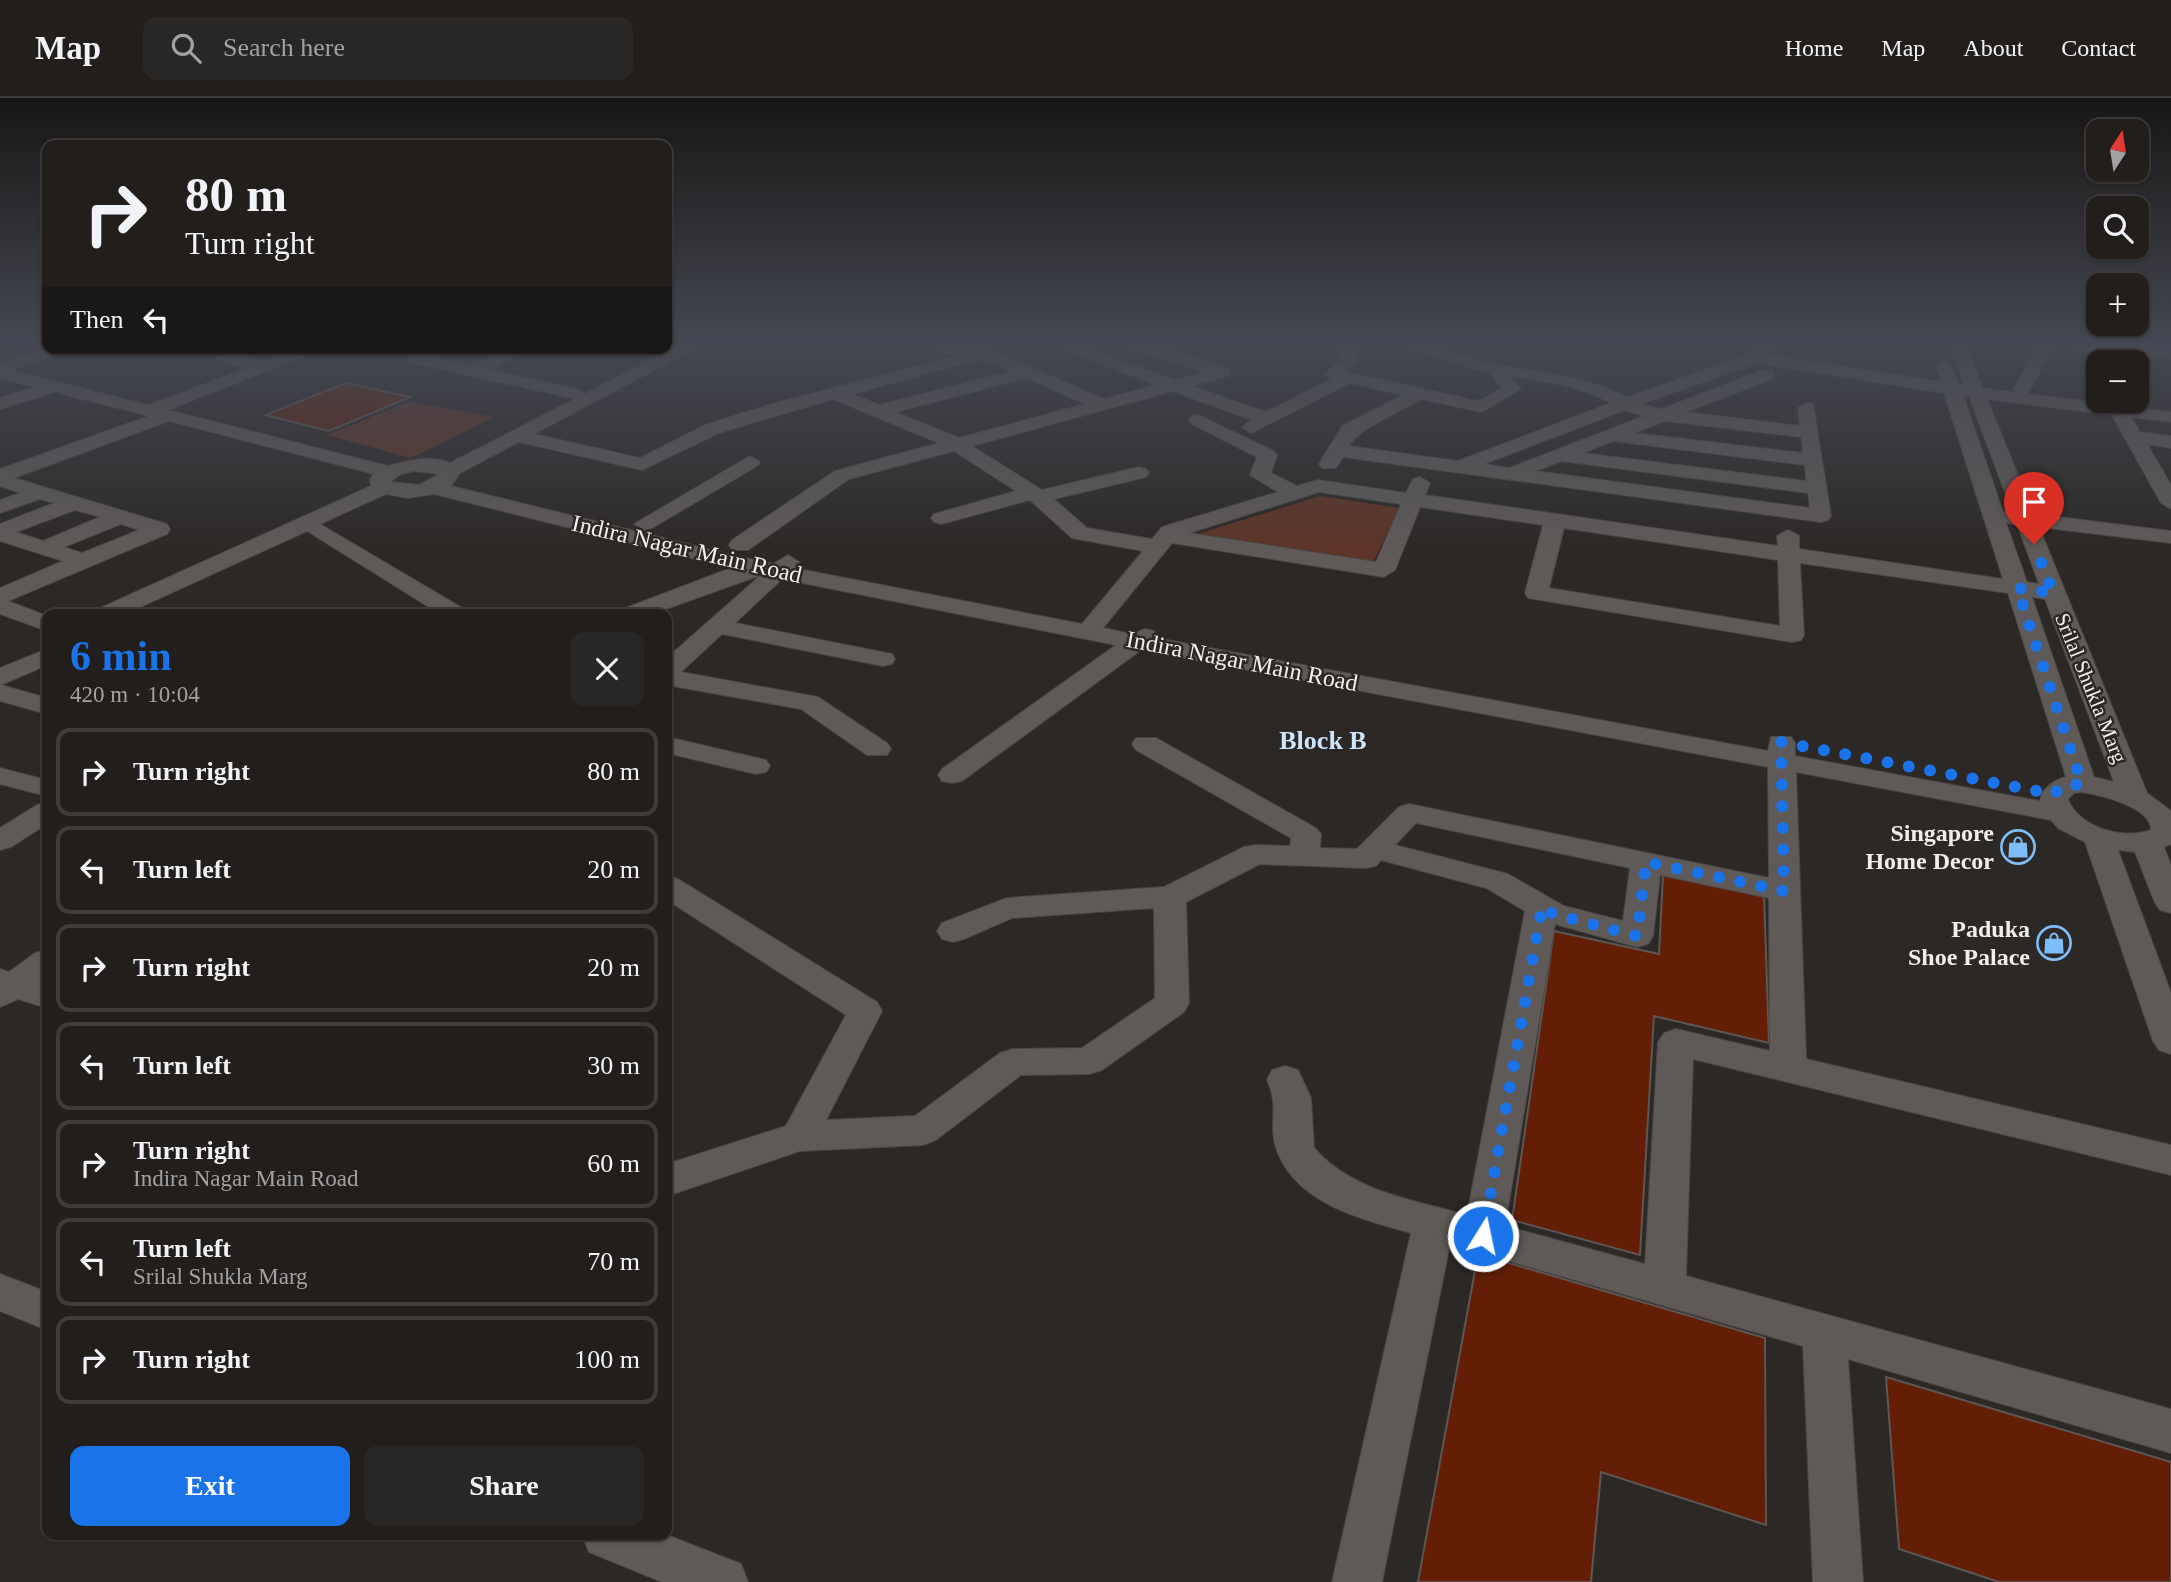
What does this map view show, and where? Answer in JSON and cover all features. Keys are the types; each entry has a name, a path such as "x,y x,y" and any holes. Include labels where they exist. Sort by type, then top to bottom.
{"street":[{"path":"0,478 157,413"},
{"path":"159,413 390,484"},
{"path":"441,475 543,413"},
{"path":"117,609 390,484 441,475 561,413"},
{"path":"517,436 642,464 712,429 766,413"},
{"path":"882,413 955,443 1036,495 1080,533 1384,570 1429,462"},
{"path":"740,545 842,475 1075,413"},
{"path":"1251,413 1267,419"},
{"path":"1232,437 1278,413"},
{"path":"1318,486 1349,430 1385,413"},
{"path":"1461,467 1600,413"},
{"path":"1654,413 1676,413"},
{"path":"1512,474 1663,415 1676,413"},
{"path":"1761,413 1811,433"},
{"path":"1336,450 1821,516 1808,413"},
{"name":"Srilal Shukla Marg","path":"1960,413 2082,784"},
{"name":"Srilal Shukla Marg","path":"1983,413 2053,593 2158,823 2171,903"},
{"path":"2120,413 2171,502"},
{"path":"2143,413 2171,417"},
{"path":"1198,420 1267,455 1260,475 1294,493"},
{"path":"1611,435 1814,460"},
{"path":"2133,437 2171,442"},
{"path":"1560,455 1818,488"},
{"path":"645,524 750,462"},
{"path":"940,518 1139,473"},
{"name":"Indira Nagar Main Road","path":"441,475 740,545 776,565"},
{"name":"Indira Nagar Main Road","path":"441,475 776,565 1093,625 1159,628 1781,752"},
{"path":"0,478 159,529 0,596"},
{"path":"148,609 317,530 390,484"},
{"path":"1093,625 1170,532 1318,486 2053,593"},
{"path":"0,507 40,492"},
{"path":"0,532 74,503"},
{"path":"1555,520 1536,593 1792,635 1786,511"},
{"path":"1993,515 2171,537"},
{"path":"44,548 119,517"},
{"path":"317,530 448,609"},
{"path":"0,532 84,561"},
{"path":"646,609 776,565"},
{"path":"672,666 776,565"},
{"path":"0,606 42,622"},
{"name":"Indira Nagar Main Road","path":"1093,625 1136,641 1781,752 2056,803"},
{"path":"716,626 883,659"},
{"path":"952,775 1136,641 1159,628"},
{"path":"0,662 42,643"},
{"path":"0,678 42,658"},
{"path":"672,678 809,703 877,749"},
{"path":"0,693 42,705"},
{"path":"1146,744 1306,834 1305,856"},
{"path":"672,746 756,766"},
{"path":"1781,752 1788,1068"},
{"path":"0,776 42,788"},
{"path":"2082,784 2158,823 2125,843 2098,836 2074,825 2056,803 2064,786 2082,784"},
{"path":"953,931 1007,908 1170,897 1255,854 1366,859 1409,813 1784,891"},
{"path":"0,841 42,814"},
{"path":"2098,836 2171,1041"},
{"path":"1376,849 1497,881 1553,914 1637,936 1646,862"},
{"path":"672,889 866,1012 799,1136"},
{"path":"672,1178 799,1136 923,1130 1013,1062 1090,1061 1172,1003 1170,897"},
{"path":"1483,1236 1542,907"},
{"path":"5,987 42,964"},
{"path":"5,987 42,995"},
{"path":"1665,1288 1676,1042 2171,1160"},
{"path":"1285,1080 1296,1101 1293,1138 1303,1164 1356,1201 2171,1431"},
{"path":"1357,1582 1434,1222"},
{"path":"0,1292 42,1309"},
{"path":"1824,1332 1838,1582"},
{"path":"618,1540 723,1582"}],"shaded area":[{"path":"381,413 473,413 494,417 411,458 327,435"},
{"path":"1321,496 1399,508 1373,563 1197,534"}],"building":[{"path":"269,413 371,413 329,431 265,415"},
{"path":"1663,875 1764,896 1769,1043 1654,1016 1640,1255 1512,1220 1554,931 1659,954"},
{"path":"1478,1254 1765,1338 1766,1525 1601,1472 1591,1582 1418,1582"},
{"path":"1886,1377 2171,1462 2171,1582 1999,1582 1899,1549"}],"place":[{"name":"Singapore Home Decor","path":"2018,847"},
{"name":"Paduka Shoe Palace","path":"2054,943"}],"district":[{"name":"Block B","path":"1323,740"}],"route":[{"path":"1483,1236 1542,907 1553,914 1637,936 1646,862 1784,891 1781,742 2053,794 2064,786 2082,784 2017,588 2053,593 2034,544"}]}
